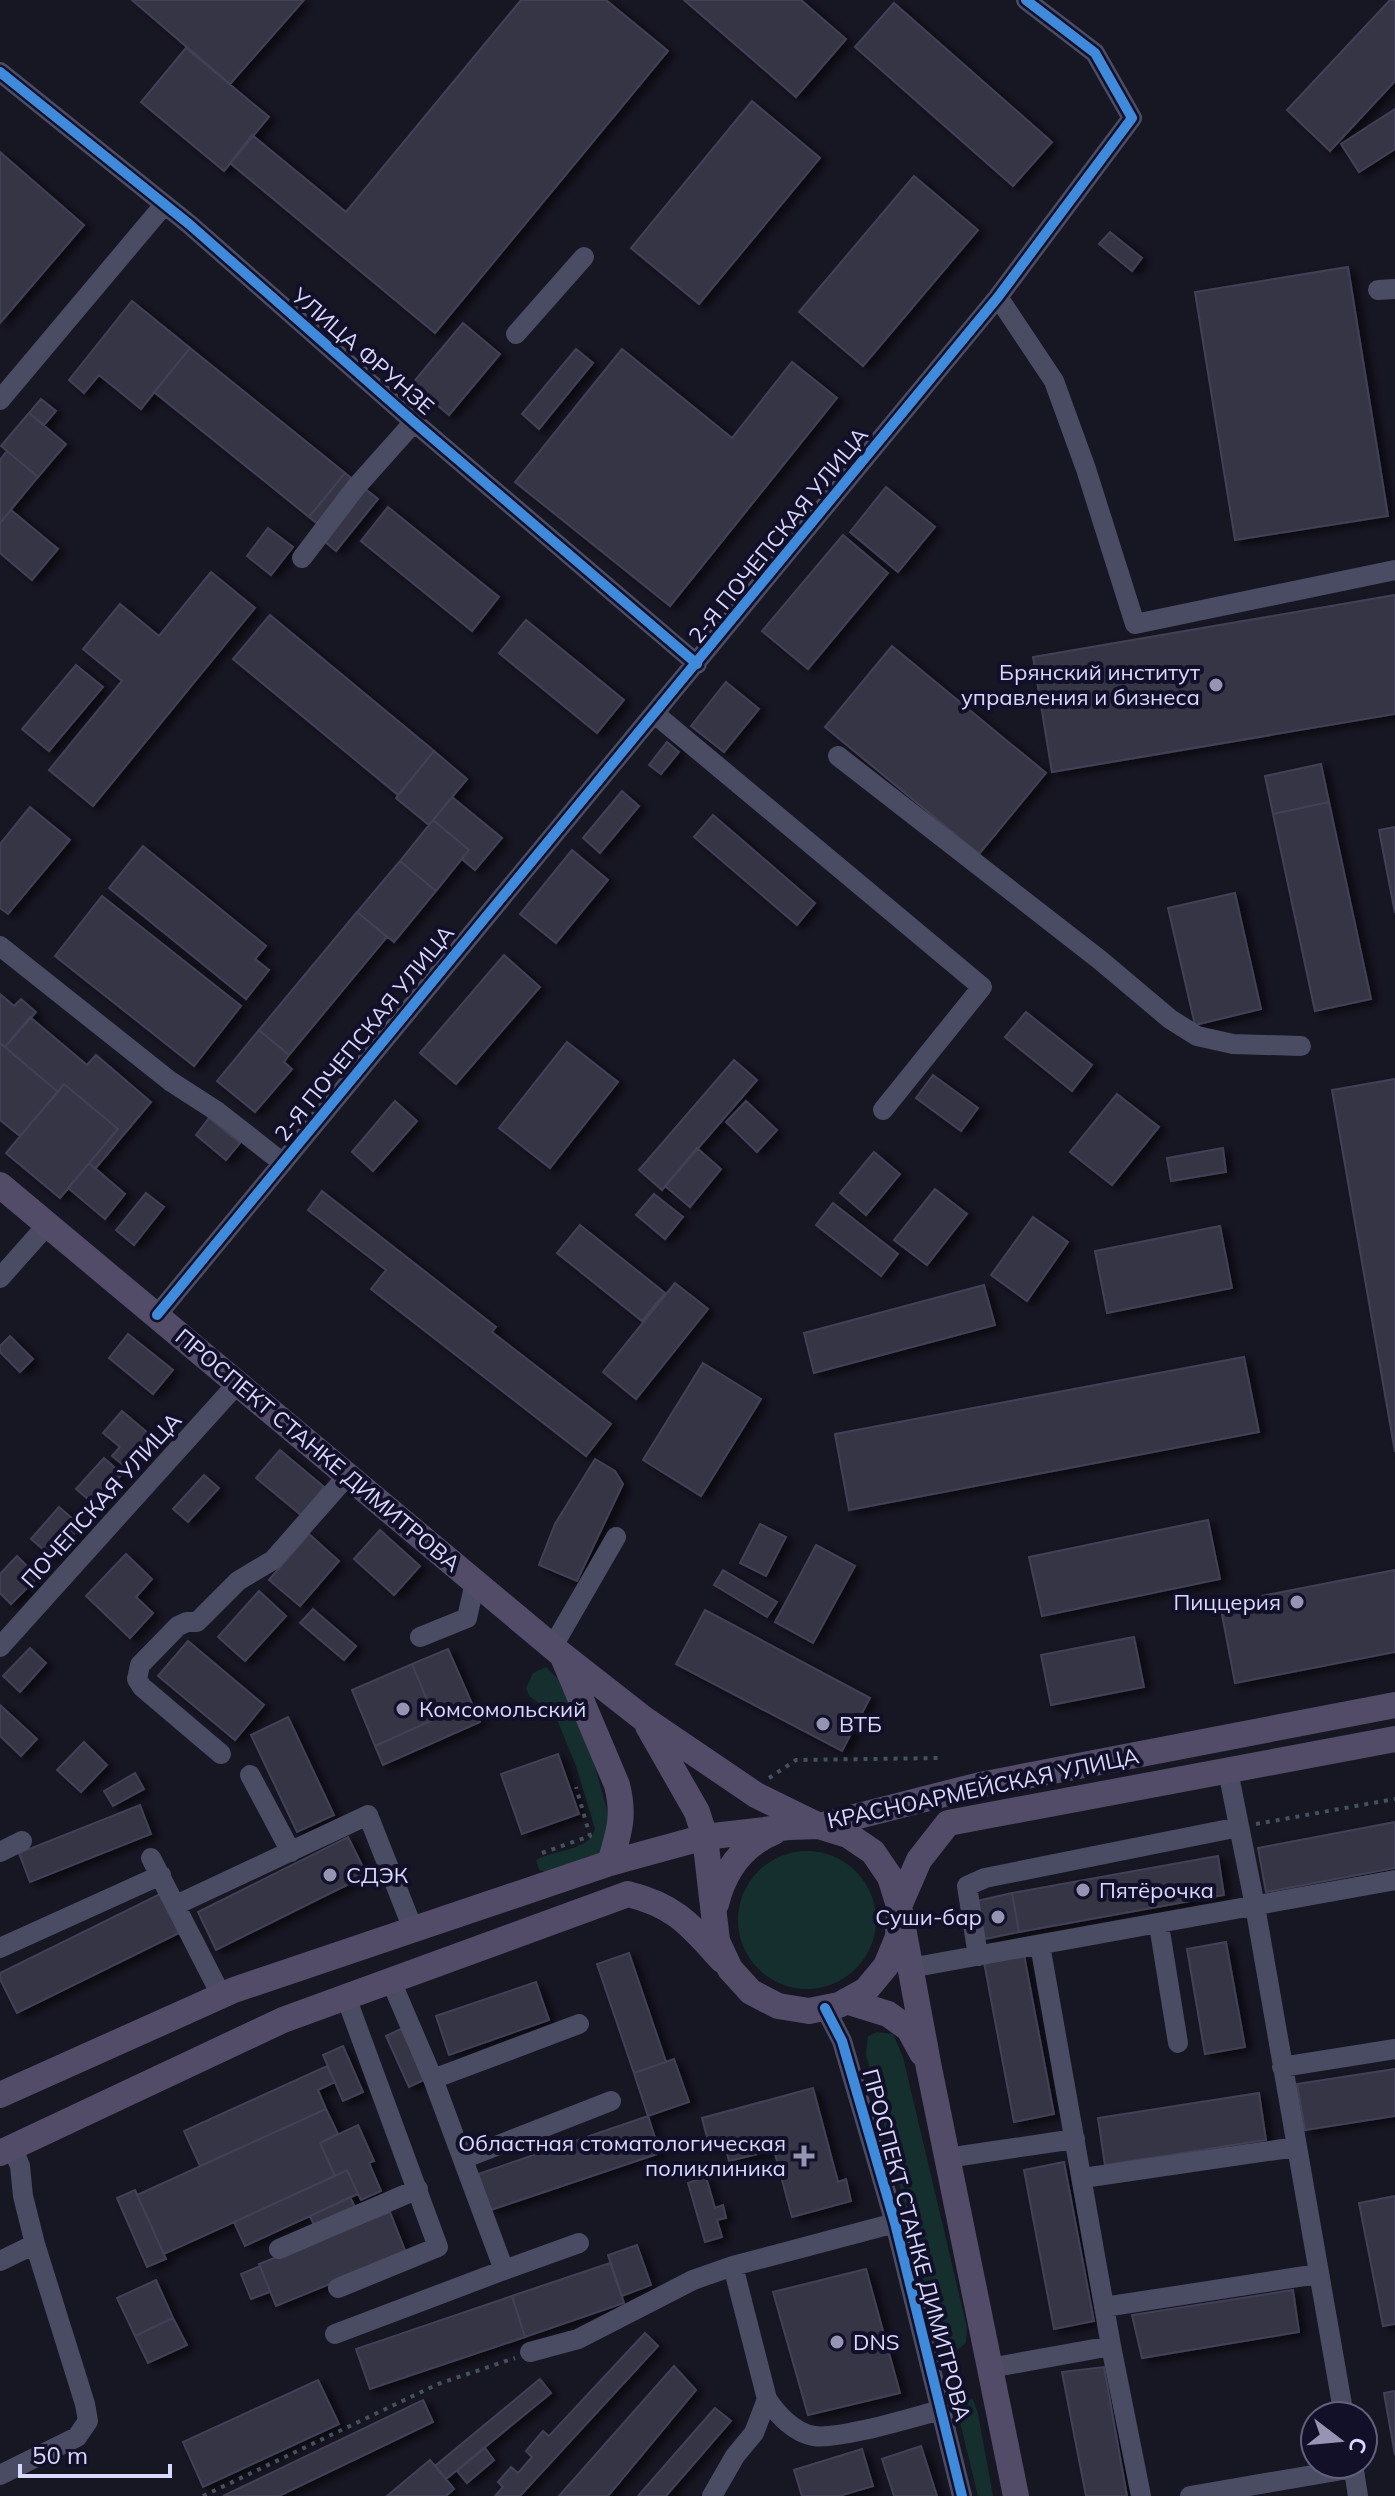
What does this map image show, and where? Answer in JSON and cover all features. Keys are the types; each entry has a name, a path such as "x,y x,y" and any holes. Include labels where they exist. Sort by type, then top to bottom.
{"main road":[{"name":"ПРОСПЕКТ СТАНКЕ ДИМИТРОВА","path":"0,1185 557,1650 644,1719"},
{"name":"ПРОСПЕКТ СТАНКЕ ДИМИТРОВА","path":"557,1650 621,1799 622,1820 610,1863"},
{"name":"КРАСНОАРМЕЙСКАЯ УЛИЦА","path":"644,1719 756,1795 819,1826 980,1785 1395,1705"},
{"path":"644,1719 697,1812 705,1837 717,1941 730,1969"},
{"name":"КРАСНОАРМЕЙСКАЯ УЛИЦА","path":"899,1906 919,1860 948,1823 1395,1739"},
{"path":"0,2095 221,1995 610,1863 705,1837 819,1826 848,1835 873,1852 890,1877 899,1906 898,1937 886,1966 866,1990 836,2004 809,2011 778,2006 751,1992 686,1921 655,1901 628,1894 283,2020 6,2150"},
{"path":"714,1911 721,1882 738,1856 761,1837 789,1827"},
{"name":"ПРОСПЕКТ СТАНКЕ ДИМИТРОВА","path":"899,1906 1016,2496"},
{"path":"836,2004 888,2014 909,2029 928,2063"}],"street":[{"name":"2-Я ПОЧЕПСКАЯ УЛИЦА","path":"157,1315 998,297 1132,118 1095,53 1026,0"},
{"name":"УЛИЦА ФРУНЗЕ","path":"0,72 189,224 697,664"},
{"path":"0,400 164,205"},
{"path":"516,334 584,257"},
{"path":"998,297 1054,381 1086,469 1135,624 1395,570"},
{"path":"302,558 356,487 414,422"},
{"path":"655,714 982,987 883,1110"},
{"path":"838,756 1170,1019 1197,1036 1233,1044 1301,1046"},
{"path":"0,946 170,1081 218,1112 283,1163"},
{"path":"0,1278 48,1224"},
{"name":"ПОЧЕПСКАЯ УЛИЦА","path":"0,1647 237,1384"},
{"path":"221,1754 142,1687 137,1679 140,1665 178,1626 197,1622 238,1581 273,1560 348,1475"},
{"path":"557,1650 616,1537"},
{"path":"420,1637 467,1618 475,1582"},
{"path":"1228,1771 1255,1906 1341,2400"},
{"path":"250,1775 291,1852"},
{"path":"176,1905 368,1815 413,1929"},
{"path":"978,1956 967,1886 985,1878 1239,1827"},
{"path":"0,1852 22,1841"},
{"path":"0,1948 156,1867 221,1995"},
{"path":"910,1968 1395,1880"},
{"path":"1159,1925 1178,2043"},
{"path":"1040,1945 1111,2346 1141,2496"},
{"path":"391,1981 433,2079 504,2270"},
{"path":"338,2288 438,2247 346,1997"},
{"name":"ПРОСПЕКТ СТАНКЕ ДИМИТРОВА","path":"836,2004 842,2041 895,2223 962,2496"},
{"path":"433,2079 579,2024"},
{"path":"1282,2067 1395,2049"},
{"path":"463,2159 611,2101"},
{"path":"947,2158 1075,2139"},
{"path":"1083,2178 1296,2147"},
{"path":"0,2475 77,2437 88,2421 35,2244 23,2196 20,2166 6,2150"},
{"path":"279,2249 418,2189"},
{"path":"530,2352 578,2339 693,2280 733,2266 895,2223"},
{"path":"335,2334 579,2243"},
{"path":"0,2261 35,2244"},
{"path":"733,2266 767,2399 779,2417 812,2436 836,2435 941,2410"},
{"path":"1104,2307 1318,2274"},
{"path":"990,2368 1111,2346"},
{"path":"712,2496 735,2456 754,2433 767,2399"},
{"path":"1190,2496 1299,2476"}],"path":[{"path":"766,1780 796,1760 941,1758"},
{"path":"542,1853 590,1836 576,1787"},
{"path":"1239,1827 1395,1799"},
{"path":"203,2496 438,2384 530,2352"}],"green space":[{"path":"546,1667 558,1679 583,1724 612,1827 608,1846 593,1860 551,1873 539,1870 536,1860 579,1846 592,1836 595,1829 576,1766 555,1715 529,1696 526,1688 533,1673"},
{"path":"807,1851 833,1856 856,1871 871,1894 876,1920 871,1946 856,1969 833,1984 807,1989 781,1984 758,1969 743,1946 738,1920 743,1894 758,1871 781,1856"},
{"path":"877,2032 893,2034 903,2057 967,2328 966,2343 956,2351 943,2349 937,2333 866,2054 868,2036"},
{"path":"973,2399 993,2496 978,2496 957,2410 962,2401"}],"building":[{"path":"132,0 304,0 230,84"},
{"path":"521,0 606,0 668,51 435,333 230,163 252,135 346,212"},
{"path":"684,0 801,0 846,39 796,97"},
{"path":"1390,0 1395,0 1395,81 1330,151 1287,110"},
{"path":"894,3 1052,142 1013,186 855,47"},
{"path":"186,48 269,117 224,171 141,102"},
{"path":"752,101 820,158 699,304 631,248"},
{"path":"1395,109 1395,149 1359,172 1341,144"},
{"path":"0,152 84,225 0,323"},
{"path":"914,176 978,230 863,366 799,312"},
{"path":"1110,232 1142,258 1132,271 1099,244"},
{"path":"1348,267 1388,516 1235,540 1195,292"},
{"path":"132,301 190,348 141,409 99,375 84,393 69,380"},
{"path":"463,323 500,354 449,415 412,384"},
{"path":"190,348 345,473 309,517 154,392"},
{"path":"576,349 593,363 539,429 522,414"},
{"path":"622,349 732,438 792,362 837,398 670,606 515,482"},
{"path":"41,399 56,411 44,425 29,413"},
{"path":"29,413 66,444 38,477 1,446"},
{"path":"7,451 38,477 0,523 0,460"},
{"path":"345,473 378,499 336,551 317,535 323,528 309,517"},
{"path":"886,487 935,527 898,572 850,532"},
{"path":"388,507 499,597 472,631 361,541"},
{"path":"11,510 58,549 32,580 0,553 0,523"},
{"path":"268,528 293,547 271,575 247,556"},
{"path":"843,535 888,573 808,669 762,631"},
{"path":"211,572 255,608 93,806 49,770 122,681 83,649 120,604 159,636"},
{"name":"Брянский институт управления и бизнеса","path":"1395,595 1395,714 1052,772 1033,657"},
{"path":"270,615 434,751 398,795 233,659"},
{"path":"526,620 624,700 597,733 499,653"},
{"path":"892,646 1046,773 979,854 825,727"},
{"path":"76,665 103,687 49,751 22,729"},
{"path":"726,682 759,709 724,752 691,726"},
{"path":"667,742 679,752 661,774 649,765"},
{"path":"434,751 467,779 429,825 396,798"},
{"path":"1321,764 1329,802 1273,814 1265,776"},
{"path":"622,791 639,806 600,853 583,838"},
{"path":"452,797 502,838 475,870 462,859 469,850 433,820"},
{"path":"1329,802 1371,999 1315,1011 1273,814"},
{"path":"30,807 70,840 8,914 0,908 0,844"},
{"path":"713,815 815,903 797,925 694,837"},
{"path":"433,820 469,850 436,891 400,861"},
{"path":"1395,827 1395,913 1379,830"},
{"path":"143,846 266,946 255,959 269,970 246,999 109,888"},
{"path":"572,850 608,880 556,943 520,914"},
{"path":"400,861 436,891 394,942 357,912"},
{"path":"1235,893 1261,1009 1195,1025 1168,908"},
{"path":"102,896 241,1006 194,1066 55,956"},
{"path":"357,912 387,937 289,1055 259,1030"},
{"path":"504,955 540,987 456,1084 420,1053"},
{"path":"0,994 14,1006 21,999 36,1012 5,1047 0,1043"},
{"path":"1026,1012 1092,1065 1072,1091 1005,1037"},
{"path":"30,1017 87,1065 96,1055 151,1102 95,1169 89,1163 118,1129 64,1084 58,1092 5,1047"},
{"path":"259,1030 289,1055 284,1062 292,1069 255,1112 217,1081"},
{"path":"567,1042 618,1082 550,1168 499,1128"},
{"path":"0,1043 58,1092 20,1136 0,1120"},
{"path":"734,1060 757,1080 662,1190 639,1170"},
{"path":"933,1075 978,1108 961,1131 916,1098"},
{"path":"1395,1079 1395,1452 1332,1090"},
{"path":"64,1084 118,1129 60,1198 6,1153"},
{"path":"1117,1094 1159,1127 1112,1185 1070,1152"},
{"path":"395,1101 417,1121 373,1171 352,1152"},
{"path":"746,1101 777,1130 757,1152 726,1122"},
{"path":"209,1118 240,1143 226,1160 196,1135"},
{"path":"697,1148 721,1169 690,1207 665,1186"},
{"path":"1223,1148 1226,1172 1171,1181 1167,1158"},
{"path":"874,1152 900,1174 866,1215 840,1193"},
{"path":"89,1163 125,1194 105,1219 68,1188"},
{"path":"935,1189 967,1214 927,1265 894,1240"},
{"path":"322,1191 496,1327 492,1332 611,1424 586,1456 371,1289 386,1270 308,1210"},
{"path":"146,1193 164,1207 134,1245 116,1230"},
{"path":"654,1194 683,1217 665,1239 636,1215"},
{"path":"833,1203 898,1254 881,1276 816,1225"},
{"path":"1033,1217 1068,1242 1027,1301 991,1275"},
{"path":"580,1225 665,1293 642,1321 557,1253"},
{"path":"1220,1226 1232,1288 1107,1313 1095,1251"},
{"path":"675,1283 708,1309 636,1399 603,1372"},
{"path":"984,1285 995,1325 814,1373 804,1333"},
{"path":"128,1334 173,1370 153,1394 109,1358"},
{"path":"10,1336 33,1359 20,1372 0,1352 0,1346"},
{"path":"1244,1357 1259,1432 849,1510 835,1434"},
{"path":"703,1363 761,1399 701,1496 643,1460"},
{"path":"122,1411 154,1438 128,1469 112,1456 120,1447 103,1433"},
{"path":"280,1450 324,1487 301,1515 256,1478"},
{"path":"104,1458 122,1474 95,1505 76,1489"},
{"path":"595,1459 615,1471 623,1484 577,1581 539,1565 555,1524"},
{"path":"204,1475 219,1488 188,1522 173,1509"},
{"path":"59,1507 81,1526 53,1558 31,1539"},
{"path":"1208,1520 1220,1579 1042,1616 1029,1557"},
{"path":"760,1524 786,1537 766,1576 740,1563"},
{"path":"380,1530 420,1566 394,1595 354,1559"},
{"path":"309,1534 339,1561 300,1606 269,1580"},
{"path":"816,1545 855,1566 813,1643 775,1622"},
{"path":"126,1554 152,1579 136,1597 153,1613 130,1638 86,1596"},
{"path":"17,1556 38,1577 11,1604 0,1593 0,1574"},
{"path":"723,1570 777,1602 767,1617 714,1585"},
{"path":"1395,1570 1395,1652 1235,1683 1220,1604"},
{"path":"259,1591 286,1616 245,1661 218,1637"},
{"path":"313,1609 356,1646 344,1660 300,1623"},
{"path":"705,1610 870,1698 842,1751 676,1664"},
{"path":"1134,1637 1144,1687 1051,1705 1041,1655"},
{"path":"188,1641 264,1705 235,1740 158,1676"},
{"path":"30,1648 46,1663 20,1692 3,1676"},
{"path":"448,1649 480,1722 383,1765 375,1746 435,1719 412,1664"},
{"path":"412,1664 435,1719 375,1746 352,1690"},
{"path":"0,1705 37,1739 21,1756 0,1736"},
{"path":"288,1717 334,1815 297,1832 251,1735"},
{"path":"84,1742 107,1765 81,1792 57,1770"},
{"path":"558,1754 579,1814 522,1834 501,1774"},
{"path":"135,1773 144,1789 113,1806 104,1791"},
{"path":"140,1805 151,1834 30,1882 19,1853"},
{"path":"1395,1822 1395,1868 1266,1892 1258,1848"},
{"path":"348,1837 367,1875 216,1950 198,1912"},
{"path":"1218,1856 1224,1895 1019,1932 1012,1893"},
{"path":"162,1893 181,1932 17,2013 0,1973"},
{"path":"1012,1893 1019,1932 985,1939 977,1901"},
{"path":"1226,1942 1245,2047 1205,2054 1187,1949"},
{"path":"629,1953 666,2062 634,2073 597,1964"},
{"path":"1024,1955 1054,2114 1014,2122 984,1962"},
{"path":"536,1982 549,2020 449,2055 436,2016"},
{"path":"403,2028 426,2079 409,2087 386,2036"},
{"path":"343,2046 363,2092 343,2101 323,2055"},
{"path":"674,2059 689,2102 648,2116 634,2073"},
{"path":"327,2066 335,2082 318,2090 326,2109 200,2166 184,2131"},
{"path":"1395,2069 1395,2116 1305,2130 1297,2084"},
{"name":"Областная стоматологическая поликлиника","path":"813,2088 838,2182 846,2179 851,2201 792,2217 774,2150 729,2161 725,2145 710,2149 702,2118"},
{"path":"1259,2093 1266,2140 1105,2165 1098,2118"},
{"path":"326,2109 338,2134 320,2143 335,2176 164,2254 137,2195"},
{"path":"648,2116 660,2153 491,2210 478,2174"},
{"path":"358,2125 374,2161 369,2163 381,2191 361,2200 347,2170 335,2176 320,2143"},
{"path":"1064,2162 1094,2321 1054,2329 1024,2170"},
{"path":"347,2170 358,2194 245,2246 234,2222"},
{"path":"706,2177 715,2208 723,2205 726,2218 717,2220 722,2237 705,2242 688,2183"},
{"path":"135,2190 166,2259 147,2267 117,2198"},
{"path":"1395,2196 1395,2324 1383,2326 1359,2203"},
{"path":"350,2197 355,2207 315,2227 310,2216"},
{"path":"390,2212 406,2253 276,2306 259,2264"},
{"path":"637,2245 651,2285 622,2296 608,2255"},
{"path":"610,2263 624,2303 525,2337 512,2296"},
{"path":"260,2266 270,2292 251,2299 241,2274"},
{"name":"DNS","path":"866,2269 900,2393 808,2415 773,2292"},
{"path":"156,2280 173,2318 135,2336 117,2298"},
{"path":"1293,2290 1299,2332 1142,2358 1132,2315"},
{"path":"512,2296 525,2337 370,2389 356,2349"},
{"path":"173,2318 187,2345 148,2363 135,2336"},
{"path":"645,2333 658,2346 520,2496 495,2496 503,2487 498,2482 511,2467 518,2473 532,2457 526,2451 543,2431 549,2436"},
{"path":"674,2366 696,2390 608,2496 559,2496"},
{"path":"1104,2367 1127,2496 1086,2496 1062,2372"},
{"path":"540,2379 551,2393 446,2479 435,2466"},
{"path":"318,2380 339,2424 203,2487 183,2442"},
{"path":"1395,2391 1395,2455 1384,2393"},
{"path":"423,2400 433,2422 279,2496 223,2496"},
{"path":"715,2408 731,2421 666,2496 638,2496"},
{"path":"921,2446 937,2496 894,2496 882,2459"},
{"path":"485,2448 494,2460 467,2483 457,2471"},
{"path":"862,2449 873,2486 839,2496 802,2496 794,2470"},
{"path":"430,2460 454,2489 446,2496 387,2496"}],"cycle path":[{"path":"157,1315 998,297 1132,118 1095,53 1026,0"},
{"path":"0,72 189,224 697,664"},
{"path":"825,2008 842,2041 895,2223 962,2496"}],"place":[{"name":"Брянский институт управления и бизнеса","path":"1216,685"},
{"name":"Пиццерия","path":"1297,1602"},
{"name":"Комсомольский","path":"403,1709"},
{"name":"ВТБ","path":"823,1724"},
{"name":"СДЭК","path":"330,1875"},
{"name":"Пятёрочка","path":"1083,1890"},
{"name":"Суши-бар","path":"998,1917"},
{"name":"Областная стоматологическая поликлиника","path":"804,2156"},
{"name":"DNS","path":"837,2342"}]}
